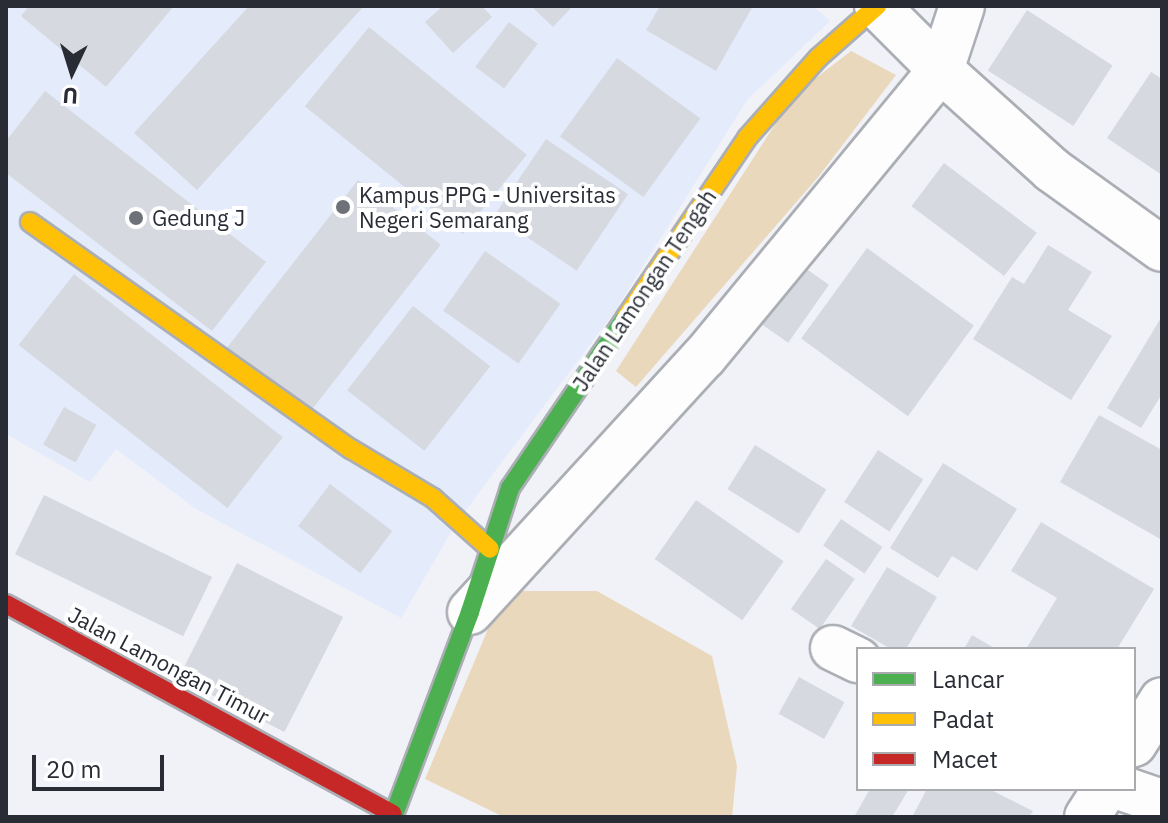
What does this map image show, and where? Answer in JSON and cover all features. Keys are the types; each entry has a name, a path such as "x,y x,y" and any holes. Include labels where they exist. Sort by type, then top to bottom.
{"street":[{"path":"877,6 941,70 1052,170 1162,249"},
{"name":"Jalan Lamongan Tengah","path":"393,815 470,612 510,488 747,138 818,58 877,6"},
{"path":"941,70 962,6"},
{"name":"Jalan Lamongan Tengah","path":"470,612 704,357 941,70"},
{"path":"30,222 351,449 433,498 490,549"},
{"name":"Jalan Lamongan Timur","path":"6,604 393,815"},
{"path":"1136,741 1162,700"},
{"path":"1087,817 1104,791"},
{"path":"1130,791 1162,802"}],"shaded area":[{"name":"Kampus PPG - Universitas Negeri Semarang","path":"6,6 813,6 830,21 747,100 613,314 457,522 401,618 196,509 116,449 90,482 6,434"},
{"path":"851,51 896,75 819,176 636,387 616,371 794,95"},
{"path":"504,591 597,591 712,656 737,766 732,817 504,817 425,779"}],"building":[{"path":"29,6 174,6 106,87 21,16"},
{"path":"249,6 364,6 197,190 134,133"},
{"path":"443,6 482,6 492,17 453,53 425,22"},
{"path":"531,6 573,6 553,27"},
{"path":"660,6 753,6 716,71 646,30"},
{"path":"1027,10 1113,66 1073,126 988,70"},
{"path":"509,22 538,44 504,88 475,67"},
{"path":"369,27 527,155 463,234 305,106"},
{"path":"617,58 700,119 643,197 560,136"},
{"path":"1151,72 1162,79 1162,175 1107,138"},
{"name":"Gedung J","path":"45,91 266,262 212,331 6,173 6,141"},
{"path":"546,139 628,194 577,271 495,215"},
{"path":"944,163 1037,233 1004,276 912,206"},
{"path":"358,180 441,245 308,414 226,349"},
{"path":"1048,245 1092,272 1068,310 1112,336 1071,400 973,339 1012,277 1024,284"},
{"path":"867,248 974,326 908,416 801,339"},
{"path":"485,251 560,304 518,364 443,311"},
{"path":"788,256 829,285 788,343 747,314"},
{"path":"74,274 283,437 227,508 19,345"},
{"path":"413,306 490,366 424,451 347,390"},
{"path":"1162,316 1162,394 1141,428 1107,408"},
{"path":"64,407 96,425 76,463 43,445"},
{"path":"1099,415 1162,450 1162,540 1060,482"},
{"path":"755,445 826,490 799,534 727,489"},
{"path":"878,450 923,479 890,531 844,502"},
{"path":"943,463 1017,509 977,571 952,556 938,578 890,548"},
{"path":"330,484 392,531 360,573 298,526"},
{"path":"44,495 212,577 183,636 15,554"},
{"path":"696,500 784,561 742,620 655,559"},
{"path":"841,519 882,547 865,573 823,546"},
{"path":"1041,522 1154,589 1118,647 1027,647 1057,598 1011,571"},
{"path":"826,559 855,579 820,629 791,609"},
{"path":"237,563 343,617 284,732 178,678"},
{"path":"887,567 937,597 907,647 888,647 851,626"},
{"path":"972,635 993,647 965,647"},
{"path":"799,677 844,702 824,739 779,714"},
{"path":"869,791 908,791 892,817 854,817"},
{"path":"926,791 993,791 1033,811 1029,817 912,817"}],"traffic: fast":[{"path":"393,817 470,612 510,488 626,317"}],"traffic: slow":[{"path":"626,317 747,138 818,58 877,6"},
{"path":"30,222 351,449 433,498 490,549"}],"traffic: jam":[{"path":"6,604 393,814"}],"place":[{"name":"Kampus PPG - Universitas Negeri Semarang","path":"343,207"},
{"name":"Gedung J","path":"136,218"}]}
